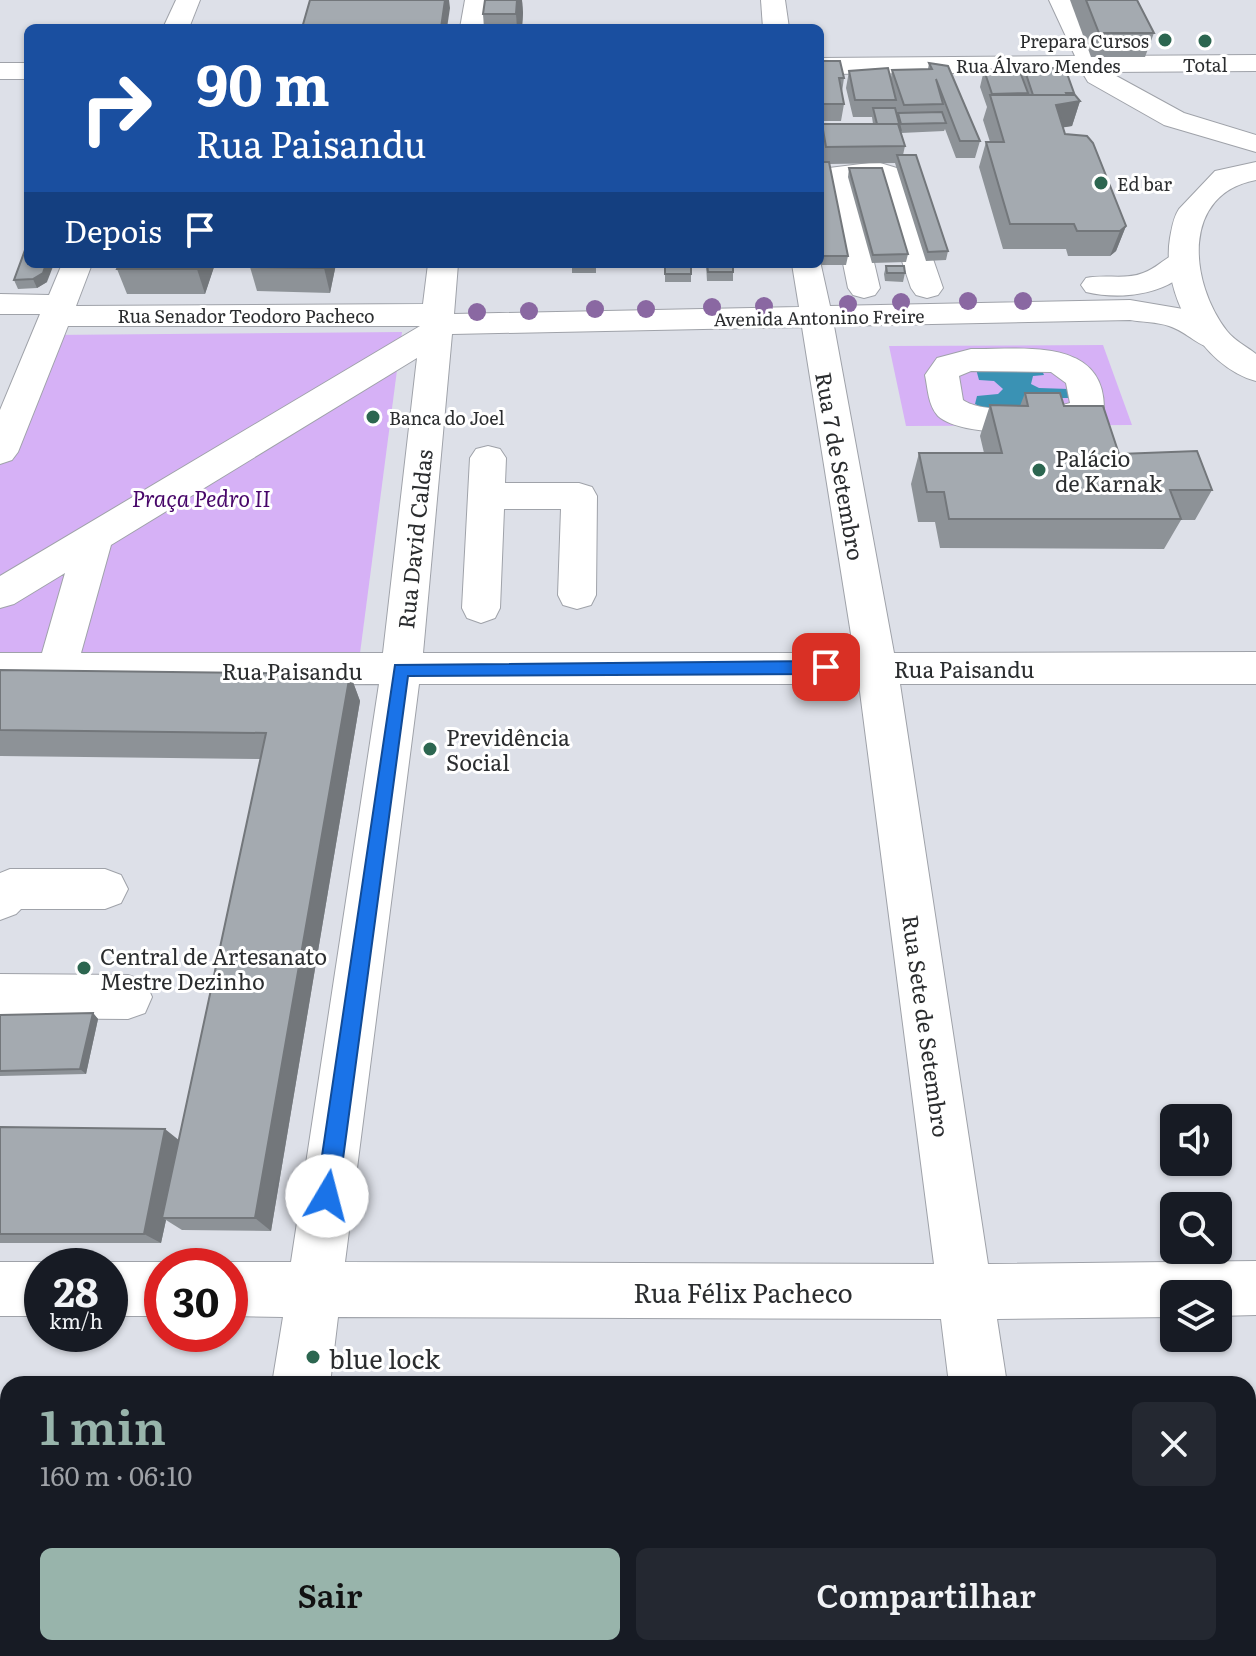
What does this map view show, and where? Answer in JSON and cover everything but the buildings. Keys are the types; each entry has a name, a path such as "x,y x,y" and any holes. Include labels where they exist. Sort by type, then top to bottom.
{"street":[{"path":"178,24 188,0"},
{"path":"474,24 477,0"},
{"path":"773,0 776,24"},
{"path":"1061,0 1097,76 1174,119 1256,144"},
{"name":"Rua Álvaro Mendes","path":"824,66 1256,63"},
{"path":"0,71 24,71"},
{"path":"864,288 839,174 877,171 890,175 927,288"},
{"path":"1216,340 1191,298 1182,260 1189,215 1225,177 1256,171"},
{"name":"Avenida Antonino Freire","path":"437,306 627,307 864,288 927,288 1002,305 1148,285 1166,275 1182,260"},
{"path":"0,452 75,268"},
{"name":"Avenida Antonino Freire","path":"811,290 1002,305 1158,312 1178,317 1256,370"},
{"name":"Rua 7 de Setembro","path":"811,290 877,668"},
{"name":"Rua Senador Teodoro Pacheco","path":"0,304 57,310 437,306"},
{"path":"1002,305 1008,360"},
{"path":"0,594 94,538 437,306"},
{"name":"Rua David Caldas","path":"302,1376 401,670 458,514 437,306"},
{"path":"481,608 458,514 488,458"},
{"path":"458,514 579,496 577,595"},
{"path":"57,669 94,538"},
{"name":"Rua Sete de Setembro","path":"877,668 977,1376"},
{"name":"Rua Paisandu","path":"0,669 1256,668"},
{"path":"0,900 10,889 105,889"},
{"path":"0,996 128,997"},
{"name":"Rua Félix Pacheco","path":"248,1289 963,1292 1256,1288"},
{"path":"0,1289 24,1289"}],"green space":[{"name":"Praça Pedro II","path":"402,332 359,661 0,660 0,465 49,335"},
{"path":"1103,345 1132,425 906,426 889,346"}],"water":[{"path":"1041,368 1044,375 1033,376 1031,384 1039,388 1069,389 1071,398 1029,398 1031,407 983,408 975,404 977,396 998,394 1003,389 994,381 979,380 976,369"}],"place":[{"name":"Prepara Cursos","path":"1165,40"},
{"name":"Total","path":"1205,41"},
{"name":"Ed bar","path":"1101,183"},
{"name":"Banca do Joel","path":"373,417"},
{"name":"Palácio de Karnak","path":"1039,470"},
{"name":"Previdência Social","path":"430,749"},
{"name":"Central de Artesanato Mestre Dezinho","path":"84,968"},
{"name":"blue lock","path":"313,1357"}],"route":[{"path":"327,1196 401,670 826,667"}]}
